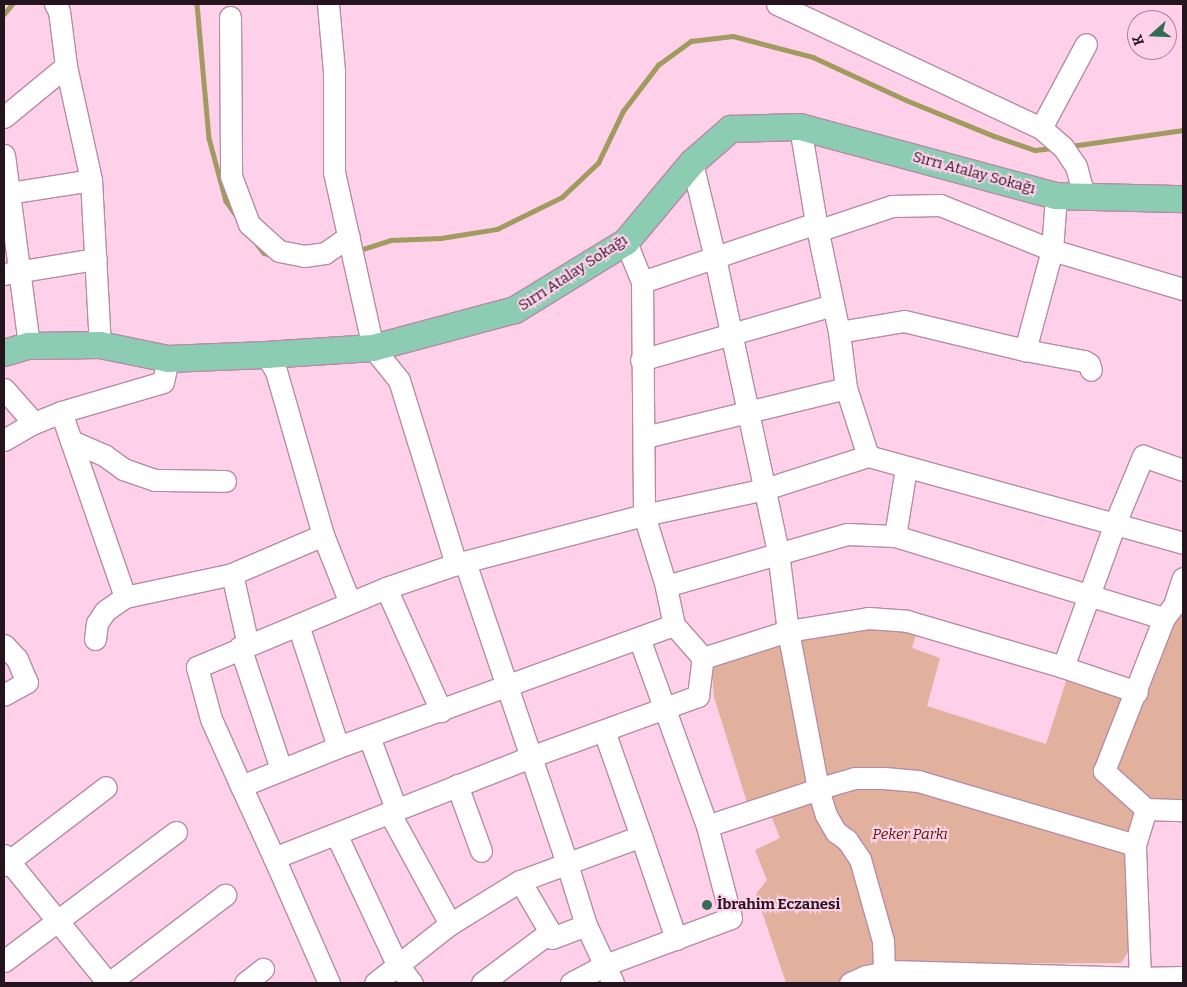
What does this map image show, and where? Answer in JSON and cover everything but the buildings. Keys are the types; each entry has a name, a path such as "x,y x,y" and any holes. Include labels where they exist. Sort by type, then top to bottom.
{"main road":[{"name":"Sırrı Atalay Sokağı","path":"4,354 29,346 100,346 168,359 374,348 516,310 626,242 692,163 731,129 800,127 1056,196 1183,199"}],"street":[{"path":"55,4 59,11 66,66 92,180 100,346"},
{"path":"328,4 334,71 334,172 374,348 399,380 460,563 567,864 586,925 609,974"},
{"path":"777,4 1041,128 1063,147 1076,166 1084,196"},
{"path":"230,16 231,176 250,224 279,251 304,256 325,253 348,236"},
{"path":"1041,128 1086,44"},
{"path":"7,107 66,66"},
{"path":"800,127 816,227 839,332 846,388 868,456"},
{"path":"4,155 9,193 11,272 29,346"},
{"path":"692,163 715,258 778,552 788,631 818,789 826,815 836,832 847,840 860,860 883,941 884,973"},
{"path":"9,193 92,180"},
{"path":"1024,350 1052,250 1056,196"},
{"path":"642,282 816,227 892,206 940,205 1052,250 1183,289"},
{"path":"274,858 530,757 698,696 703,658 674,626 666,586 644,515 644,437 641,360 642,282 626,242"},
{"path":"11,272 96,259"},
{"path":"641,360 833,305"},
{"path":"839,332 904,321 1024,350 1084,361 1091,370"},
{"path":"266,355 276,371 323,535 350,603"},
{"path":"4,440 34,422 61,412 163,382 168,359"},
{"path":"644,437 846,388"},
{"path":"4,389 34,422"},
{"path":"61,412 125,597"},
{"path":"71,441 104,455 123,469 155,480 225,482"},
{"path":"329,983 211,718 197,667 386,588 460,563 644,515 765,489 868,456 1183,543"},
{"path":"1063,667 1114,523 1143,456 1183,470"},
{"path":"895,536 906,468"},
{"path":"666,586 778,552 848,534 895,536 1088,597 1174,610"},
{"path":"96,639 97,623 105,611 125,597 232,574 323,535"},
{"path":"232,574 244,646 280,769"},
{"path":"1183,578 1174,610 1123,720 1104,771 1146,809 1183,810"},
{"path":"386,588 441,711"},
{"path":"703,658 788,631 868,618 907,621 1063,667 1137,692"},
{"path":"298,625 338,747"},
{"path":"241,786 338,747 674,626"},
{"path":"571,983 609,974 676,939 730,918 707,826 666,708 639,638"},
{"path":"4,645 16,659 27,682 4,694"},
{"path":"604,731 676,939"},
{"path":"369,737 393,810 450,924"},
{"path":"707,826 855,778 918,781 1135,845"},
{"path":"457,785 481,851"},
{"path":"106,787 5,860 109,983 225,895"},
{"path":"1140,981 1135,845 1146,809"},
{"path":"4,961 176,832"},
{"path":"336,834 397,964 412,983"},
{"path":"375,983 450,924 520,881 641,836"},
{"path":"520,881 552,938 586,925"},
{"path":"482,983 550,932"},
{"path":"245,983 263,969"},
{"path":"850,983 866,976 884,973 992,978 1140,981 1183,978"}],"green space":[{"name":"Peker Parkı","path":"1173,614 1183,616 1183,808 1141,811 1131,948 1121,963 902,964 841,983 786,983 756,894 767,880 755,850 780,838 768,808 751,815 714,697 711,660 778,639 869,625 916,634 912,648 940,658 927,706 1046,744 1069,672 1132,695"}],"waterway":[{"path":"4,14 12,4"},
{"path":"197,4 209,138 226,201 235,214"},
{"path":"357,251 390,240 441,238 497,229 562,197 598,163 623,111 658,65 691,41 733,36 813,57 906,100 994,136 1035,150 1053,148"},
{"path":"1071,146 1183,130"},
{"path":"257,244 264,253 270,255"}],"place":[{"name":"İbrahim Eczanesi","path":"707,905"}]}
